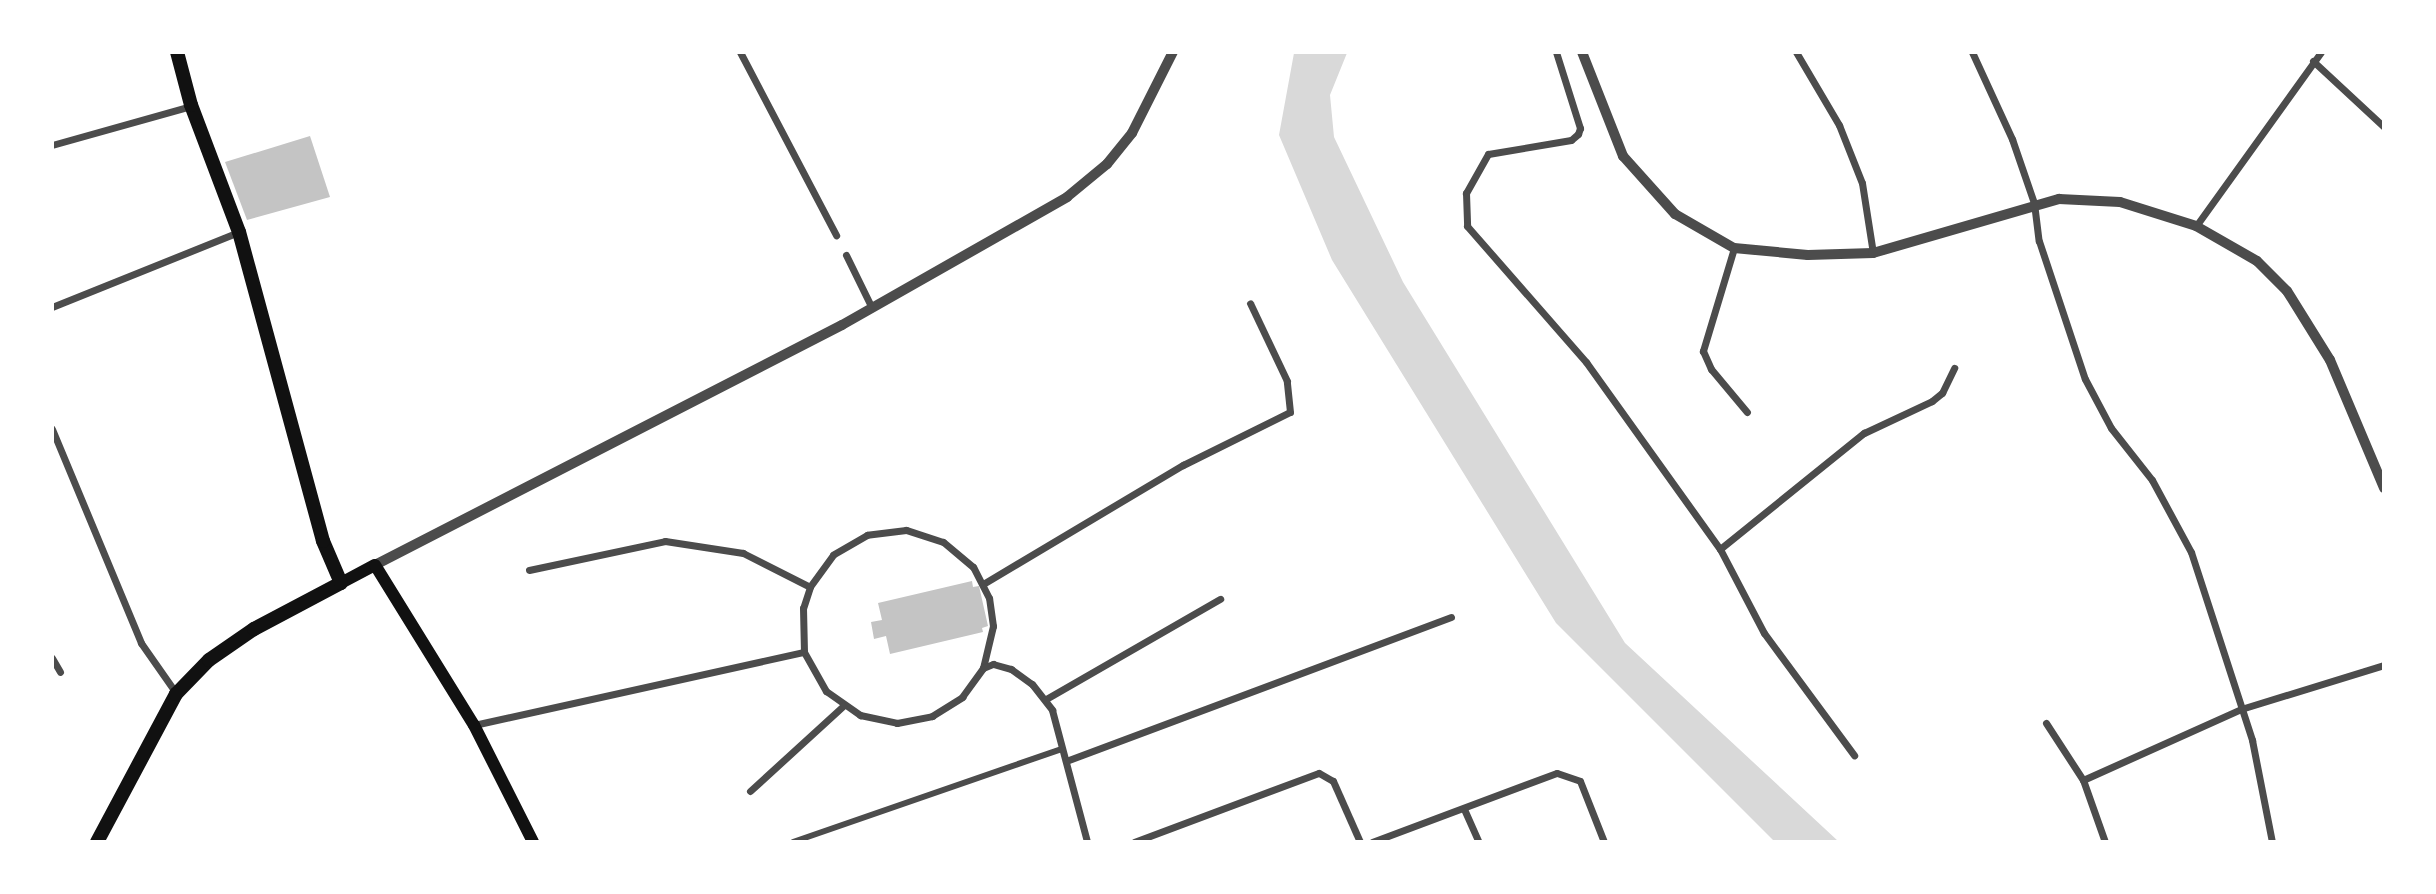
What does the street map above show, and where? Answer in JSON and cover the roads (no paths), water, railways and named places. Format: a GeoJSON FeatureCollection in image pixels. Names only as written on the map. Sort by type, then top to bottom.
{"type":"FeatureCollection","features":[{"type":"Feature","properties":{"kind":"main road"},"geometry":{"type":"LineString","coordinates":[[177,52],[191,106],[239,232],[323,541],[341,583]]}},
{"type":"Feature","properties":{"kind":"main road"},"geometry":{"type":"LineString","coordinates":[[97,842],[176,694],[209,660],[254,629],[375,565],[474,725],[533,842]]}},
{"type":"Feature","properties":{"kind":"street"},"geometry":{"type":"LineString","coordinates":[[740,52],[835,235]]}},
{"type":"Feature","properties":{"kind":"street"},"geometry":{"type":"LineString","coordinates":[[375,565],[872,308],[1067,197],[1107,164],[1132,133],[1172,52]]}},
{"type":"Feature","properties":{"kind":"street"},"geometry":{"type":"LineString","coordinates":[[1556,52],[1580,128],[1578,134],[1571,140],[1488,154],[1466,193],[1467,226],[1586,362],[1720,549],[1764,633],[1854,755]]}},
{"type":"Feature","properties":{"kind":"street"},"geometry":{"type":"LineString","coordinates":[[1582,52],[1623,156],[1675,214],[1734,248],[1808,255],[1873,253],[2034,203],[2059,199],[2120,202],[2196,226],[2257,261],[2287,291],[2330,360],[2384,488]]}},
{"type":"Feature","properties":{"kind":"street"},"geometry":{"type":"LineString","coordinates":[[1796,52],[1839,125],[1862,183],[1873,253]]}},
{"type":"Feature","properties":{"kind":"street"},"geometry":{"type":"LineString","coordinates":[[1972,52],[2012,139],[2034,203],[2039,241],[2085,379],[2111,428],[2175,517],[2191,552],[2252,740],[2272,842]]}},
{"type":"Feature","properties":{"kind":"street"},"geometry":{"type":"LineString","coordinates":[[2196,226],[2316,55],[2384,127]]}},
{"type":"Feature","properties":{"kind":"street"},"geometry":{"type":"LineString","coordinates":[[52,145],[191,106]]}},
{"type":"Feature","properties":{"kind":"street"},"geometry":{"type":"LineString","coordinates":[[52,307],[239,232]]}},
{"type":"Feature","properties":{"kind":"street"},"geometry":{"type":"LineString","coordinates":[[1734,248],[1703,351],[1711,369],[1747,412]]}},
{"type":"Feature","properties":{"kind":"street"},"geometry":{"type":"LineString","coordinates":[[846,255],[872,308]]}},
{"type":"Feature","properties":{"kind":"street"},"geometry":{"type":"LineString","coordinates":[[984,584],[1184,465],[1290,412],[1287,381],[1250,303]]}},
{"type":"Feature","properties":{"kind":"street"},"geometry":{"type":"LineString","coordinates":[[1720,549],[1864,433],[1932,401],[1942,393],[1954,368]]}},
{"type":"Feature","properties":{"kind":"street"},"geometry":{"type":"LineString","coordinates":[[52,429],[141,643],[176,694]]}},
{"type":"Feature","properties":{"kind":"street"},"geometry":{"type":"LineString","coordinates":[[886,530],[906,530],[943,542],[966,560],[984,584],[993,626],[983,668],[962,697],[932,716],[897,723],[878,721],[843,706],[813,673],[804,652],[803,608],[810,587],[833,555],[867,535],[886,530]]}},
{"type":"Feature","properties":{"kind":"street"},"geometry":{"type":"LineString","coordinates":[[529,570],[664,541],[743,553],[810,587]]}},
{"type":"Feature","properties":{"kind":"street"},"geometry":{"type":"LineString","coordinates":[[1046,699],[1220,599]]}},
{"type":"Feature","properties":{"kind":"street"},"geometry":{"type":"LineString","coordinates":[[1066,761],[1451,617]]}},
{"type":"Feature","properties":{"kind":"street"},"geometry":{"type":"LineString","coordinates":[[474,725],[804,652]]}},
{"type":"Feature","properties":{"kind":"street"},"geometry":{"type":"LineString","coordinates":[[52,658],[60,672]]}},
{"type":"Feature","properties":{"kind":"street"},"geometry":{"type":"LineString","coordinates":[[983,668],[993,664],[1011,669],[1046,699],[1066,761],[1087,842]]}},
{"type":"Feature","properties":{"kind":"street"},"geometry":{"type":"LineString","coordinates":[[2083,780],[2241,709],[2384,665]]}},
{"type":"Feature","properties":{"kind":"street"},"geometry":{"type":"LineString","coordinates":[[750,791],[843,706]]}},
{"type":"Feature","properties":{"kind":"street"},"geometry":{"type":"LineString","coordinates":[[2046,723],[2083,780],[2105,842]]}},
{"type":"Feature","properties":{"kind":"street"},"geometry":{"type":"LineString","coordinates":[[793,842],[1061,749]]}},
{"type":"Feature","properties":{"kind":"street"},"geometry":{"type":"LineString","coordinates":[[1134,842],[1320,773],[1333,781],[1360,842]]}},
{"type":"Feature","properties":{"kind":"street"},"geometry":{"type":"LineString","coordinates":[[1372,842],[1464,810],[1557,773],[1570,774],[1580,781],[1604,842]]}},
{"type":"Feature","properties":{"kind":"street"},"geometry":{"type":"LineString","coordinates":[[1464,810],[1479,842]]}}]}
